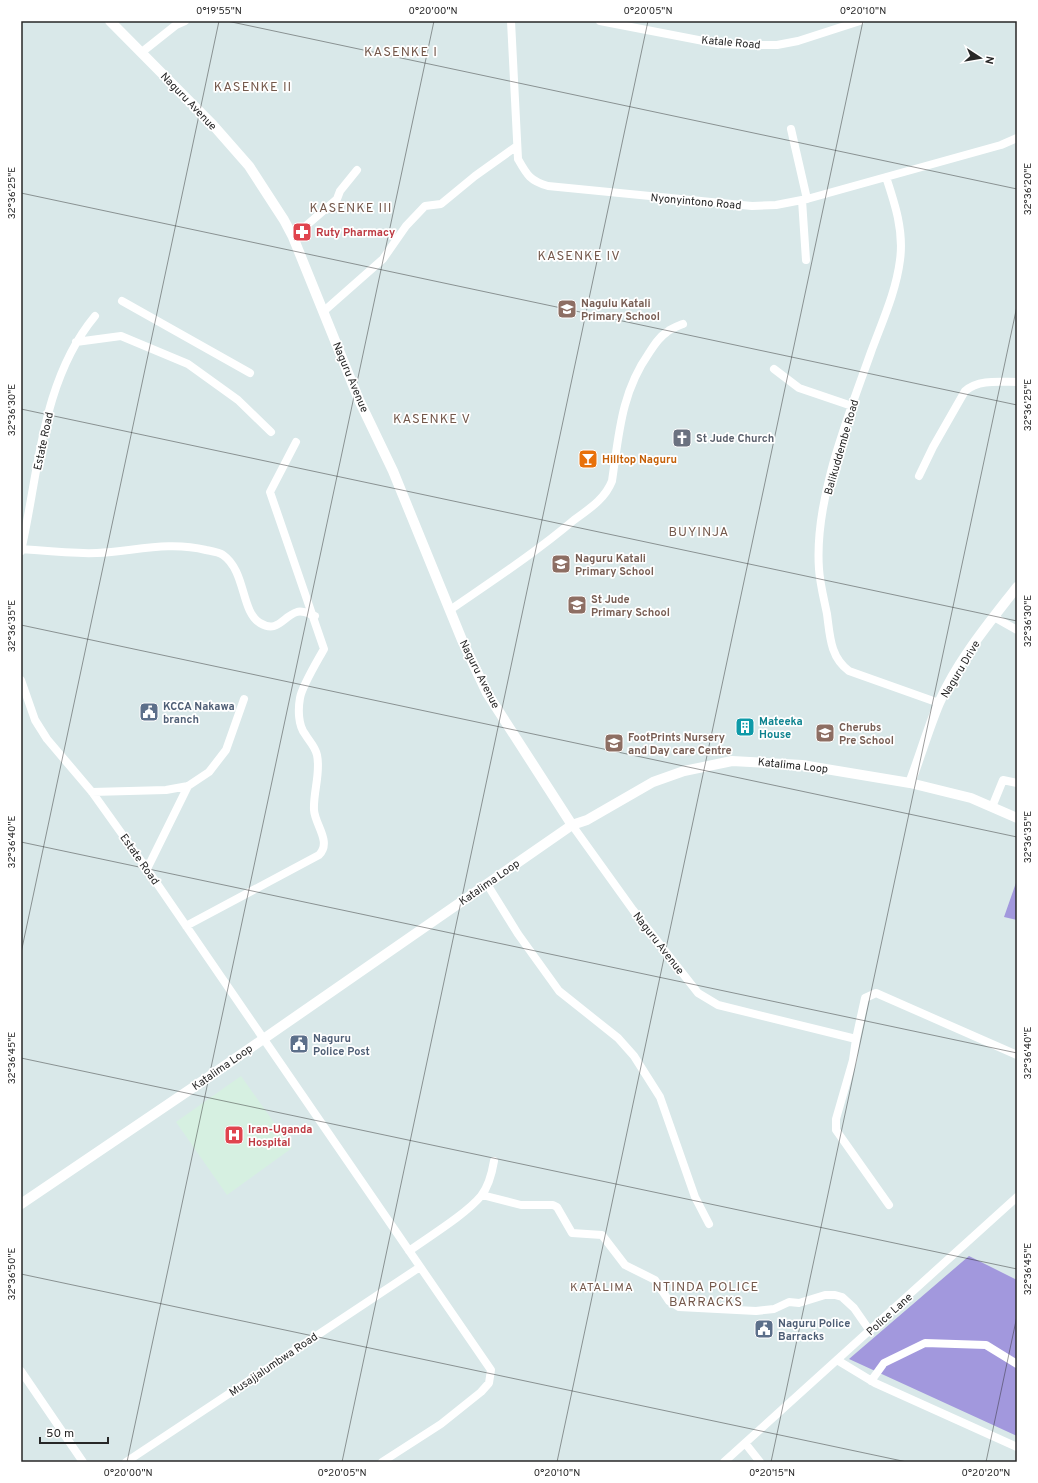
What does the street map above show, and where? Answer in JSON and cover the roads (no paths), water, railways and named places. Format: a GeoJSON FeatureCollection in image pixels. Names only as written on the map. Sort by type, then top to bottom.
{"type":"FeatureCollection","features":[{"type":"Feature","properties":{"kind":"street","name":"Naguru Avenue"},"geometry":{"type":"LineString","coordinates":[[110,21],[213,125],[249,166],[284,220],[293,237],[360,400],[393,471],[450,610],[487,693],[572,825],[633,910],[698,993],[705,998],[718,1005],[856,1039]]}},
{"type":"Feature","properties":{"kind":"street"},"geometry":{"type":"LineString","coordinates":[[142,52],[176,25],[185,21]]}},
{"type":"Feature","properties":{"kind":"street","name":"Nyonyintono Road"},"geometry":{"type":"LineString","coordinates":[[511,21],[518,159],[527,175],[536,183],[548,186],[752,206],[776,205],[805,200],[1001,145],[1017,138]]}},
{"type":"Feature","properties":{"kind":"street","name":"Katale Road"},"geometry":{"type":"LineString","coordinates":[[600,21],[719,44],[747,45],[777,45],[798,41],[860,21]]}},
{"type":"Feature","properties":{"kind":"street"},"geometry":{"type":"LineString","coordinates":[[791,129],[805,200],[806,260]]}},
{"type":"Feature","properties":{"kind":"street"},"geometry":{"type":"LineString","coordinates":[[324,311],[383,258],[406,226],[425,206],[441,204],[475,176],[518,146]]}},
{"type":"Feature","properties":{"kind":"street"},"geometry":{"type":"LineString","coordinates":[[293,237],[338,199],[340,191],[357,170]]}},
{"type":"Feature","properties":{"kind":"street","name":"Balikuddembe Road"},"geometry":{"type":"LineString","coordinates":[[886,177],[900,225],[902,242],[900,259],[893,290],[852,406],[828,484],[821,524],[819,570],[833,651],[836,659],[849,671],[939,703]]}},
{"type":"Feature","properties":{"kind":"street"},"geometry":{"type":"LineString","coordinates":[[122,301],[250,374]]}},
{"type":"Feature","properties":{"kind":"street","name":"Estate Road"},"geometry":{"type":"LineString","coordinates":[[21,550],[46,418],[69,355],[80,334],[95,316]]}},
{"type":"Feature","properties":{"kind":"street"},"geometry":{"type":"LineString","coordinates":[[450,610],[515,566],[547,542],[602,497],[608,490],[612,481],[622,414],[629,388],[635,375],[657,341],[666,332],[683,324]]}},
{"type":"Feature","properties":{"kind":"street"},"geometry":{"type":"LineString","coordinates":[[76,342],[121,336],[188,364],[238,400],[271,432]]}},
{"type":"Feature","properties":{"kind":"street"},"geometry":{"type":"LineString","coordinates":[[774,370],[799,388],[852,406]]}},
{"type":"Feature","properties":{"kind":"street"},"geometry":{"type":"LineString","coordinates":[[919,476],[929,454],[965,391],[971,386],[981,382],[1017,382]]}},
{"type":"Feature","properties":{"kind":"street"},"geometry":{"type":"LineString","coordinates":[[186,926],[319,855],[325,847],[324,838],[317,822],[314,809],[318,781],[317,754],[312,742],[304,732],[299,713],[300,696],[324,648],[315,616],[270,492],[296,442]]}},
{"type":"Feature","properties":{"kind":"street"},"geometry":{"type":"LineString","coordinates":[[21,550],[97,553],[173,545],[193,547],[222,554],[232,563],[251,614],[259,623],[269,626],[279,625],[296,612],[303,611],[315,616]]}},
{"type":"Feature","properties":{"kind":"street","name":"Naguru Drive"},"geometry":{"type":"LineString","coordinates":[[910,783],[939,703],[955,673],[1017,586]]}},
{"type":"Feature","properties":{"kind":"street"},"geometry":{"type":"LineString","coordinates":[[994,617],[1017,630]]}},
{"type":"Feature","properties":{"kind":"street","name":"Estate Road"},"geometry":{"type":"LineString","coordinates":[[21,680],[35,720],[48,739],[92,792],[147,870],[491,1370],[490,1378],[481,1392],[441,1424],[382,1462]]}},
{"type":"Feature","properties":{"kind":"street"},"geometry":{"type":"LineString","coordinates":[[92,792],[166,790],[188,786],[209,772],[226,750],[244,699]]}},
{"type":"Feature","properties":{"kind":"street","name":"Katalima Loop"},"geometry":{"type":"LineString","coordinates":[[21,1204],[572,825],[587,820],[653,782],[684,771],[732,761],[802,765],[910,783],[971,798],[1017,818]]}},
{"type":"Feature","properties":{"kind":"street"},"geometry":{"type":"LineString","coordinates":[[992,807],[1003,780],[1017,783]]}},
{"type":"Feature","properties":{"kind":"street"},"geometry":{"type":"LineString","coordinates":[[147,870],[188,786]]}},
{"type":"Feature","properties":{"kind":"street"},"geometry":{"type":"LineString","coordinates":[[487,884],[518,934],[559,991],[618,1038],[634,1056],[660,1097],[695,1197],[709,1224]]}},
{"type":"Feature","properties":{"kind":"street"},"geometry":{"type":"LineString","coordinates":[[889,1205],[836,1130],[836,1119],[853,1060],[861,1010],[866,998],[876,993],[1017,1054]]}},
{"type":"Feature","properties":{"kind":"street"},"geometry":{"type":"LineString","coordinates":[[409,1251],[470,1206],[482,1195],[492,1176],[494,1161]]}},
{"type":"Feature","properties":{"kind":"street"},"geometry":{"type":"LineString","coordinates":[[482,1195],[521,1205],[553,1205],[557,1207],[572,1233],[602,1235],[625,1265],[655,1280],[668,1301],[679,1307],[756,1311],[774,1309],[789,1302],[799,1303],[825,1295],[835,1295],[842,1297],[854,1308],[870,1331]]}},
{"type":"Feature","properties":{"kind":"street","name":"Police Lane"},"geometry":{"type":"LineString","coordinates":[[724,1462],[1017,1197]]}},
{"type":"Feature","properties":{"kind":"street","name":"Musajjalumbwa Road"},"geometry":{"type":"LineString","coordinates":[[126,1462],[420,1267]]}},
{"type":"Feature","properties":{"kind":"street"},"geometry":{"type":"LineString","coordinates":[[871,1381],[884,1363],[925,1343],[986,1345],[1017,1364]]}},
{"type":"Feature","properties":{"kind":"street"},"geometry":{"type":"LineString","coordinates":[[837,1360],[871,1381],[916,1403],[1017,1446]]}},
{"type":"Feature","properties":{"kind":"street"},"geometry":{"type":"LineString","coordinates":[[21,1371],[83,1462]]}},
{"type":"Feature","properties":{"kind":"street"},"geometry":{"type":"LineString","coordinates":[[745,1443],[760,1462]]}},
{"type":"Feature","properties":{"kind":"place","name":"Ruty Pharmacy"},"geometry":{"type":"Point","coordinates":[302,232]}},
{"type":"Feature","properties":{"kind":"place","name":"Nagulu Katali Primary School"},"geometry":{"type":"Point","coordinates":[567,309]}},
{"type":"Feature","properties":{"kind":"place","name":"St Jude Church"},"geometry":{"type":"Point","coordinates":[682,438]}},
{"type":"Feature","properties":{"kind":"place","name":"Hilltop Naguru"},"geometry":{"type":"Point","coordinates":[588,459]}},
{"type":"Feature","properties":{"kind":"place","name":"Naguru Katali Primary School"},"geometry":{"type":"Point","coordinates":[561,564]}},
{"type":"Feature","properties":{"kind":"place","name":"St Jude Primary School"},"geometry":{"type":"Point","coordinates":[577,605]}},
{"type":"Feature","properties":{"kind":"place","name":"KCCA Nakawa branch"},"geometry":{"type":"Point","coordinates":[149,712]}},
{"type":"Feature","properties":{"kind":"place","name":"Mateeka House"},"geometry":{"type":"Point","coordinates":[745,727]}},
{"type":"Feature","properties":{"kind":"place","name":"Cherubs Pre School"},"geometry":{"type":"Point","coordinates":[825,733]}},
{"type":"Feature","properties":{"kind":"place","name":"FootPrints Nursery and Day care Centre"},"geometry":{"type":"Point","coordinates":[614,743]}},
{"type":"Feature","properties":{"kind":"place","name":"Naguru Police Post"},"geometry":{"type":"Point","coordinates":[299,1044]}},
{"type":"Feature","properties":{"kind":"place","name":"Iran-Uganda Hospital"},"geometry":{"type":"Point","coordinates":[234,1135]}},
{"type":"Feature","properties":{"kind":"place","name":"Naguru Police Barracks"},"geometry":{"type":"Point","coordinates":[764,1329]}},
{"type":"Feature","properties":{"kind":"district","name":"KASENKE I"},"geometry":{"type":"Point","coordinates":[401,51]}},
{"type":"Feature","properties":{"kind":"district","name":"KASENKE II"},"geometry":{"type":"Point","coordinates":[253,86]}},
{"type":"Feature","properties":{"kind":"district","name":"KASENKE III"},"geometry":{"type":"Point","coordinates":[351,207]}},
{"type":"Feature","properties":{"kind":"district","name":"KASENKE IV"},"geometry":{"type":"Point","coordinates":[579,255]}},
{"type":"Feature","properties":{"kind":"district","name":"KASENKE V"},"geometry":{"type":"Point","coordinates":[432,418]}},
{"type":"Feature","properties":{"kind":"district","name":"BUYINJA"},"geometry":{"type":"Point","coordinates":[699,531]}},
{"type":"Feature","properties":{"kind":"district","name":"KATALIMA"},"geometry":{"type":"Point","coordinates":[602,1287]}},
{"type":"Feature","properties":{"kind":"district","name":"NTINDA POLICE BARRACKS"},"geometry":{"type":"Point","coordinates":[706,1294]}}]}
